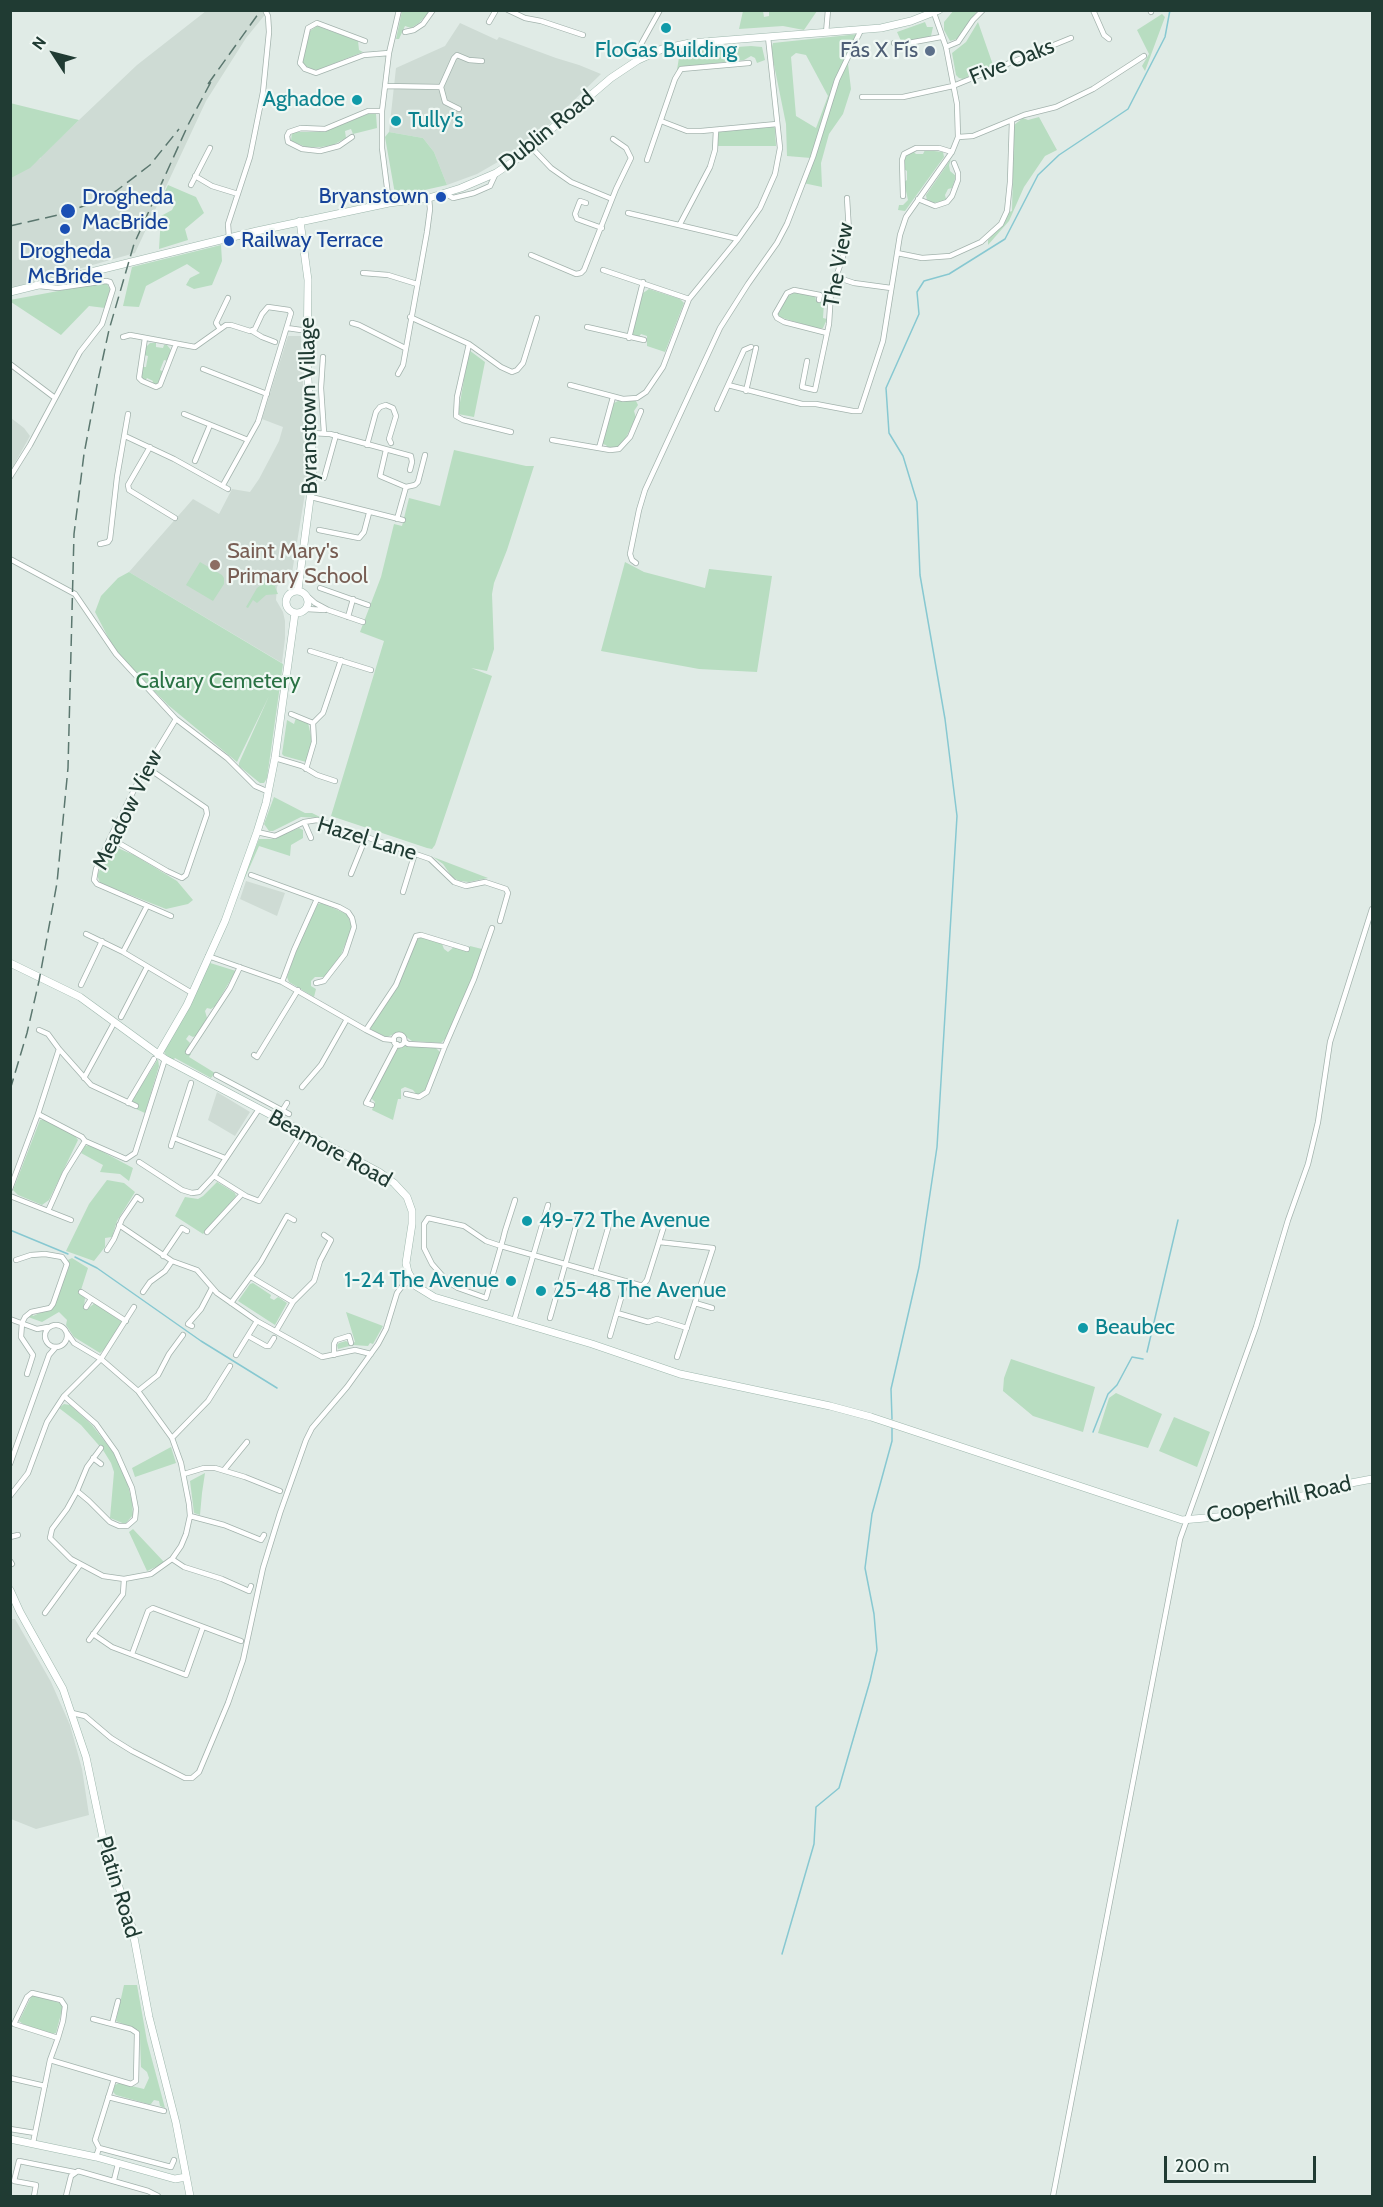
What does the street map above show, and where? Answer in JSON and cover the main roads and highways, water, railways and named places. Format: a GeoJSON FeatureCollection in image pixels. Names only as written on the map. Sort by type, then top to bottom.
{"type":"FeatureCollection","features":[{"type":"Feature","properties":{"kind":"main road","name":"Dublin Road"},"geometry":{"type":"LineString","coordinates":[[10,292],[300,221],[446,194],[496,173],[531,147],[588,96],[638,60],[662,49],[690,43],[884,28],[937,12]]}},
{"type":"Feature","properties":{"kind":"main road","name":"Byranstown Village"},"geometry":{"type":"LineString","coordinates":[[298,590],[311,497],[312,433],[307,360],[308,280],[300,221]]}},
{"type":"Feature","properties":{"kind":"main road"},"geometry":{"type":"LineString","coordinates":[[298,590],[306,595],[308,602],[306,609],[295,613],[289,609],[286,599],[289,594],[298,590]]}},
{"type":"Feature","properties":{"kind":"main road"},"geometry":{"type":"LineString","coordinates":[[159,1058],[182,1015],[229,911],[257,832],[275,758],[295,613]]}},
{"type":"Feature","properties":{"kind":"main road","name":"Beamore Road"},"geometry":{"type":"LineString","coordinates":[[10,963],[80,997],[159,1058],[379,1172],[401,1189],[412,1211],[406,1263],[411,1281],[427,1294],[592,1344],[680,1374],[871,1417],[1185,1520]]}},
{"type":"Feature","properties":{"kind":"main road","name":"Cooperhill Road"},"geometry":{"type":"LineString","coordinates":[[1185,1520],[1228,1516],[1372,1479]]}},
{"type":"Feature","properties":{"kind":"main road","name":"Platin Road"},"geometry":{"type":"LineString","coordinates":[[10,1590],[63,1689],[92,1780],[102,1838],[132,1927],[149,2017],[176,2123],[190,2196]]}},
{"type":"Feature","properties":{"kind":"main road"},"geometry":{"type":"LineString","coordinates":[[10,2139],[96,2157],[175,2179],[186,2177]]}},
{"type":"Feature","properties":{"kind":"waterway"},"geometry":{"type":"LineString","coordinates":[[892,1419],[891,1389],[919,1267],[937,1147],[957,816],[945,719],[920,575],[917,502],[903,456],[889,433],[886,388],[919,314],[917,292],[924,281],[949,274],[1005,239],[1038,175],[1059,155],[1128,109],[1165,37],[1170,10]]}},
{"type":"Feature","properties":{"kind":"waterway"},"geometry":{"type":"LineString","coordinates":[[1147,1352],[1178,1220]]}},
{"type":"Feature","properties":{"kind":"waterway"},"geometry":{"type":"LineString","coordinates":[[10,1230],[68,1254]]}},
{"type":"Feature","properties":{"kind":"waterway"},"geometry":{"type":"LineString","coordinates":[[75,1257],[97,1268],[201,1341],[277,1388]]}},
{"type":"Feature","properties":{"kind":"waterway"},"geometry":{"type":"LineString","coordinates":[[1093,1432],[1108,1394],[1117,1385],[1132,1357],[1143,1359]]}},
{"type":"Feature","properties":{"kind":"waterway"},"geometry":{"type":"LineString","coordinates":[[782,1954],[814,1844],[816,1807],[839,1788],[877,1650],[874,1614],[865,1568],[872,1514],[892,1441],[892,1428]]}},
{"type":"Feature","properties":{"kind":"railway"},"geometry":{"type":"LineString","coordinates":[[208,84],[261,10]]}},
{"type":"Feature","properties":{"kind":"railway"},"geometry":{"type":"LineString","coordinates":[[10,1090],[39,981],[57,883],[68,768],[74,534],[84,454],[98,380],[109,330],[134,244],[189,123],[213,78]]}},
{"type":"Feature","properties":{"kind":"railway"},"geometry":{"type":"LineString","coordinates":[[10,226],[58,215],[92,203],[116,191],[150,165],[179,129]]}},
{"type":"Feature","properties":{"kind":"place","name":"FloGas Building"},"geometry":{"type":"Point","coordinates":[666,28]}},
{"type":"Feature","properties":{"kind":"place","name":"Fás X Fís"},"geometry":{"type":"Point","coordinates":[930,51]}},
{"type":"Feature","properties":{"kind":"place","name":"Aghadoe"},"geometry":{"type":"Point","coordinates":[357,100]}},
{"type":"Feature","properties":{"kind":"place","name":"Tully's"},"geometry":{"type":"Point","coordinates":[396,121]}},
{"type":"Feature","properties":{"kind":"place","name":"Bryanstown"},"geometry":{"type":"Point","coordinates":[441,197]}},
{"type":"Feature","properties":{"kind":"place","name":"Drogheda MacBride"},"geometry":{"type":"Point","coordinates":[68,211]}},
{"type":"Feature","properties":{"kind":"place","name":"Drogheda McBride"},"geometry":{"type":"Point","coordinates":[65,229]}},
{"type":"Feature","properties":{"kind":"place","name":"Railway Terrace"},"geometry":{"type":"Point","coordinates":[229,241]}},
{"type":"Feature","properties":{"kind":"place","name":"Saint Mary's Primary School"},"geometry":{"type":"Point","coordinates":[215,565]}},
{"type":"Feature","properties":{"kind":"place","name":"49-72 The Avenue"},"geometry":{"type":"Point","coordinates":[527,1221]}},
{"type":"Feature","properties":{"kind":"place","name":"1-24 The Avenue"},"geometry":{"type":"Point","coordinates":[511,1281]}},
{"type":"Feature","properties":{"kind":"place","name":"25-48 The Avenue"},"geometry":{"type":"Point","coordinates":[541,1291]}},
{"type":"Feature","properties":{"kind":"place","name":"Beaubec"},"geometry":{"type":"Point","coordinates":[1083,1328]}},
{"type":"Feature","properties":{"kind":"park label","name":"Calvary Cemetery"},"geometry":{"type":"Point","coordinates":[218,682]}}]}
